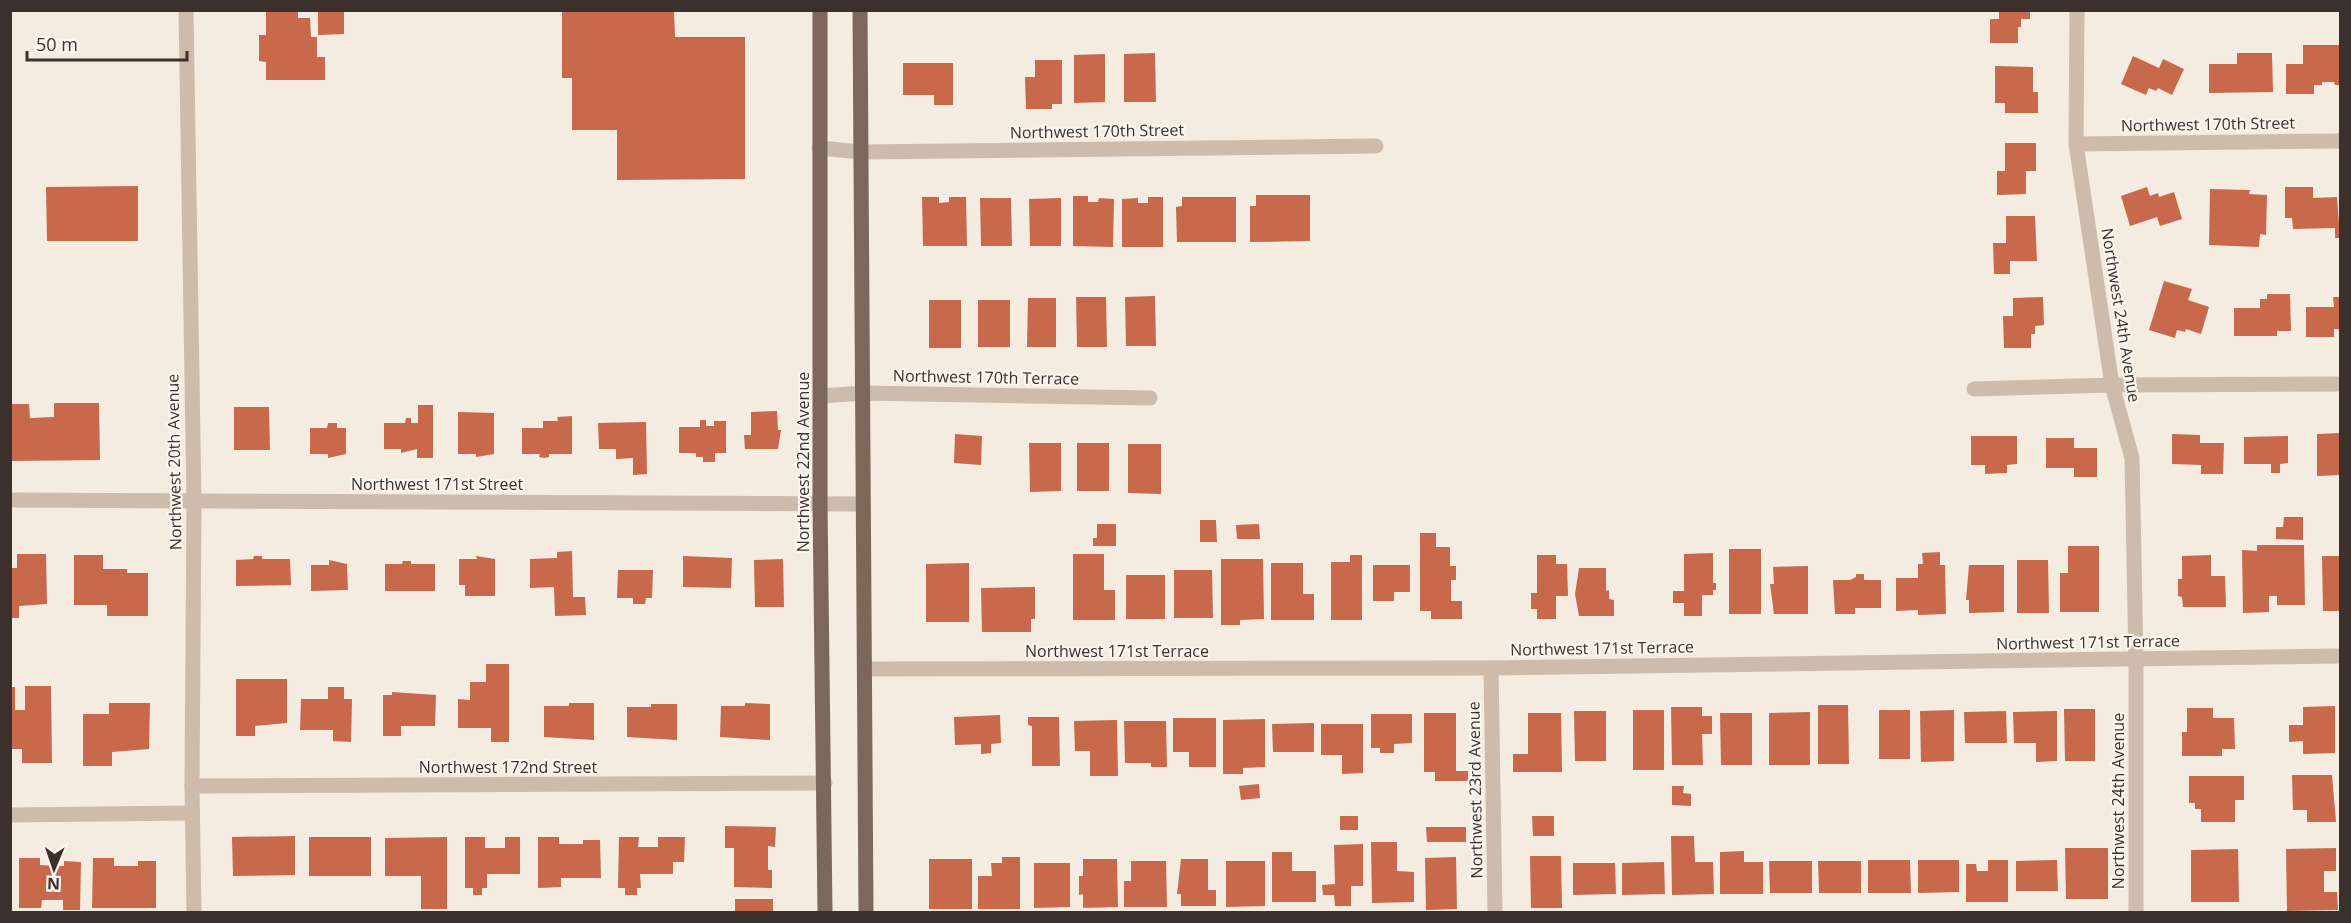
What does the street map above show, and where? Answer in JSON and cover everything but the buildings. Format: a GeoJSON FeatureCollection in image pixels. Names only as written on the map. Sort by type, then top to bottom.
{"type":"FeatureCollection","features":[{"type":"Feature","properties":{"kind":"main road","name":"Northwest 22nd Avenue"},"geometry":{"type":"LineString","coordinates":[[820,10],[820,505],[825,912]]}},
{"type":"Feature","properties":{"kind":"main road"},"geometry":{"type":"LineString","coordinates":[[860,10],[866,912]]}},
{"type":"Feature","properties":{"kind":"street","name":"Northwest 20th Avenue"},"geometry":{"type":"LineString","coordinates":[[186,10],[194,501],[192,786],[194,912]]}},
{"type":"Feature","properties":{"kind":"street","name":"Northwest 24th Avenue"},"geometry":{"type":"LineString","coordinates":[[2077,10],[2076,144],[2112,385],[2132,458],[2136,660],[2136,912]]}},
{"type":"Feature","properties":{"kind":"street","name":"Northwest 170th Street"},"geometry":{"type":"LineString","coordinates":[[2076,144],[2340,141]]}},
{"type":"Feature","properties":{"kind":"street","name":"Northwest 170th Street"},"geometry":{"type":"LineString","coordinates":[[819,148],[861,152],[1376,146]]}},
{"type":"Feature","properties":{"kind":"street"},"geometry":{"type":"LineString","coordinates":[[1974,389],[2112,385],[2340,384]]}},
{"type":"Feature","properties":{"kind":"street","name":"Northwest 170th Terrace"},"geometry":{"type":"LineString","coordinates":[[821,396],[862,393],[1150,398]]}},
{"type":"Feature","properties":{"kind":"street","name":"Northwest 171st Street"},"geometry":{"type":"LineString","coordinates":[[10,500],[863,504]]}},
{"type":"Feature","properties":{"kind":"street","name":"Northwest 171st Terrace"},"geometry":{"type":"LineString","coordinates":[[865,669],[1491,668],[2340,656]]}},
{"type":"Feature","properties":{"kind":"street","name":"Northwest 23rd Avenue"},"geometry":{"type":"LineString","coordinates":[[1491,668],[1496,912]]}},
{"type":"Feature","properties":{"kind":"street","name":"Northwest 172nd Street"},"geometry":{"type":"LineString","coordinates":[[192,786],[825,783]]}},
{"type":"Feature","properties":{"kind":"street"},"geometry":{"type":"LineString","coordinates":[[10,814],[192,813]]}}]}
